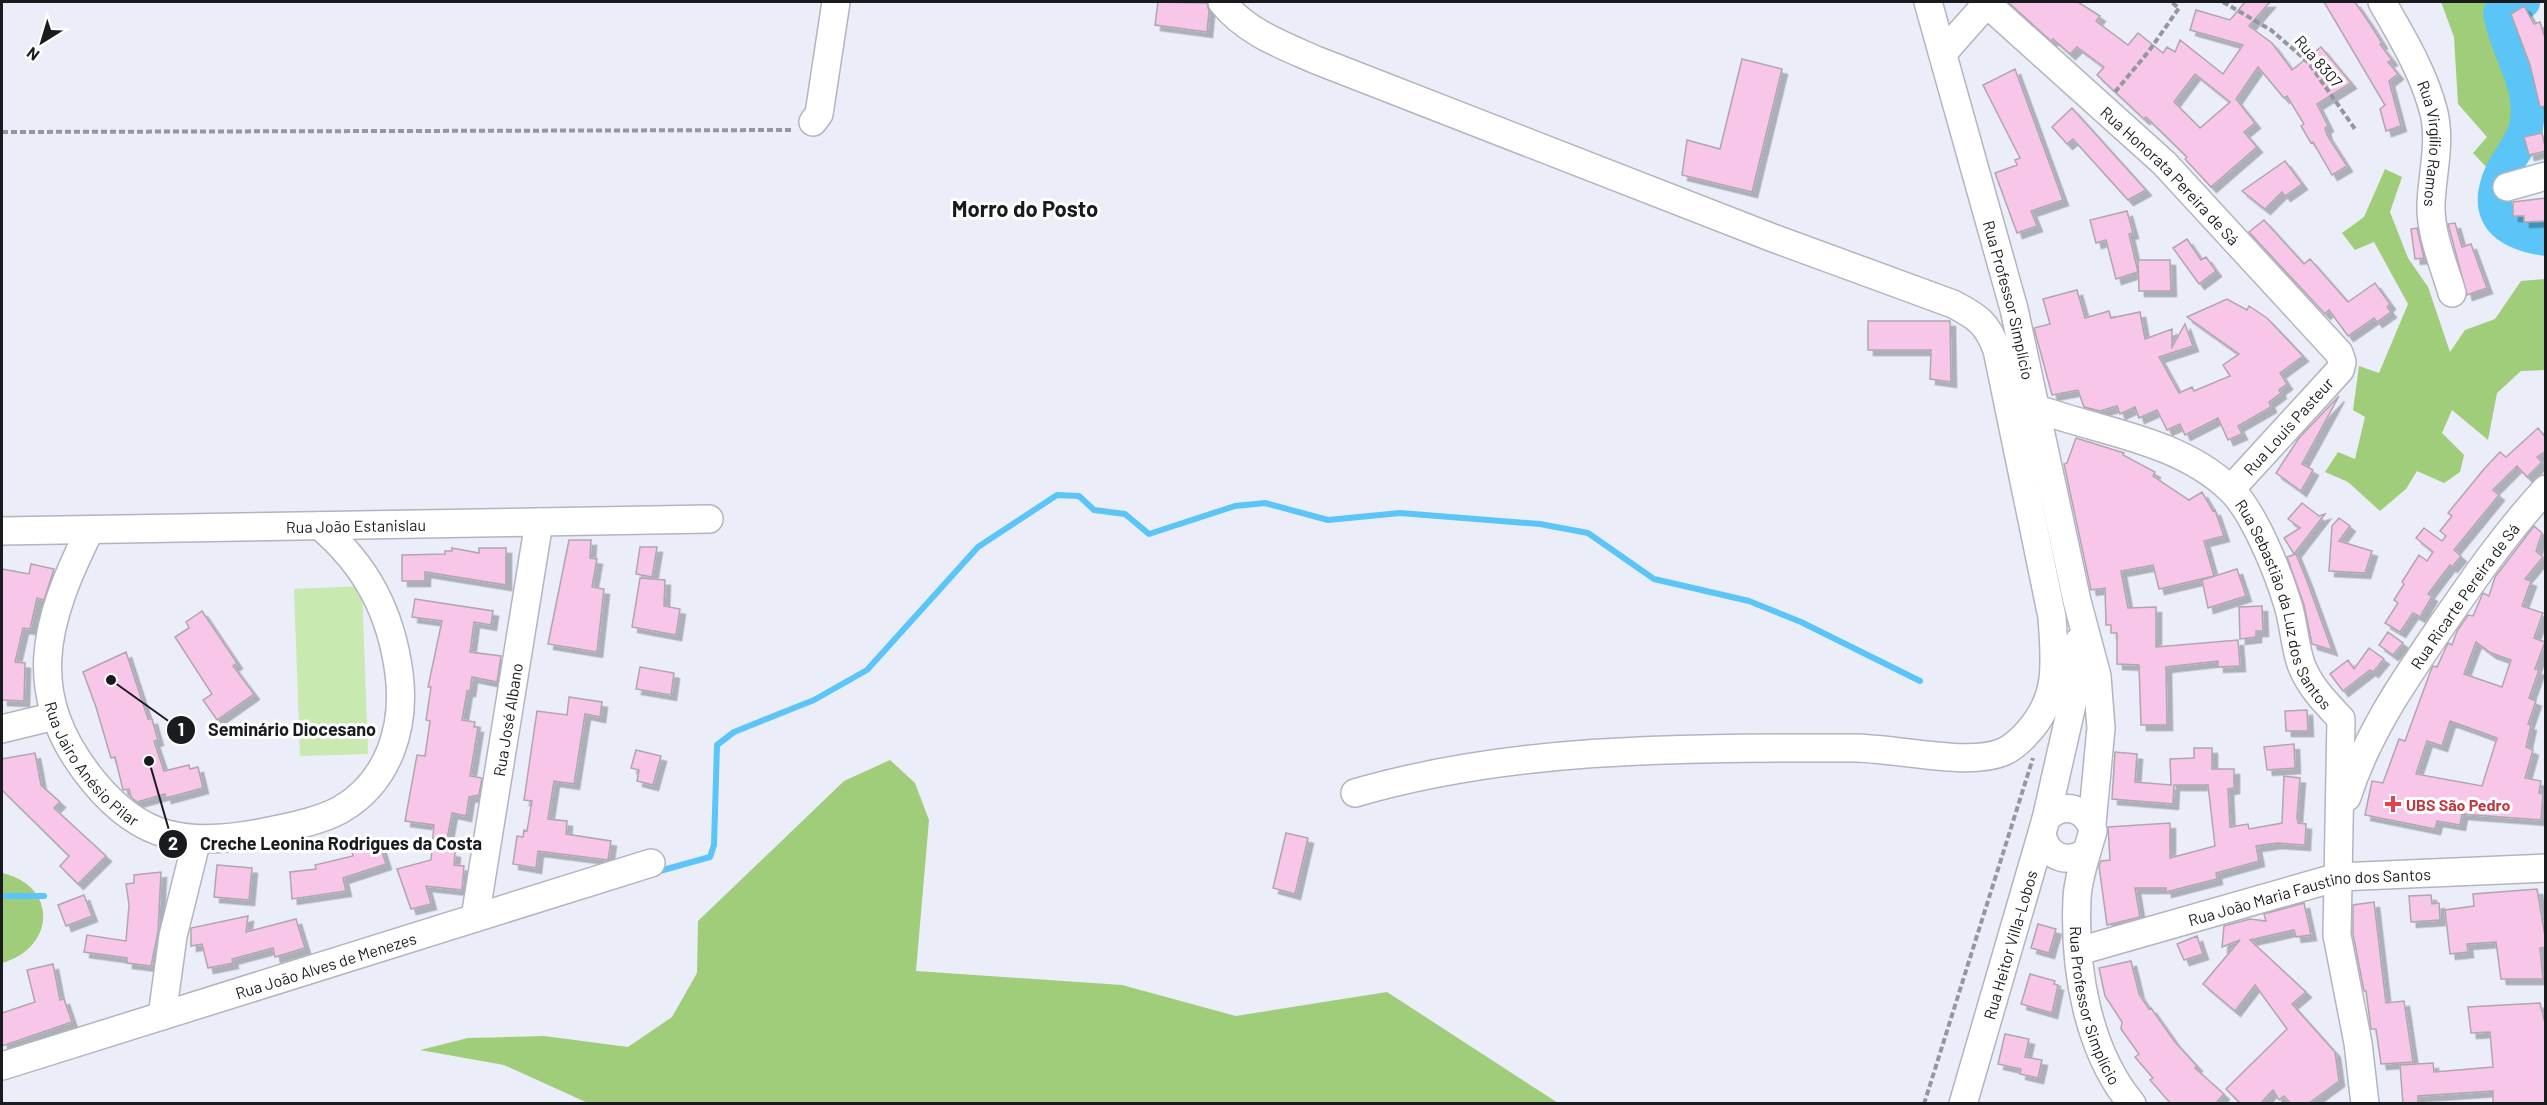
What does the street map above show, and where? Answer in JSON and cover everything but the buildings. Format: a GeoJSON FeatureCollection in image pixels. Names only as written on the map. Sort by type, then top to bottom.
{"type":"FeatureCollection","features":[{"type":"Feature","properties":{"kind":"street"},"geometry":{"type":"LineString","coordinates":[[813,122],[819,114],[836,2]]}},
{"type":"Feature","properties":{"kind":"street"},"geometry":{"type":"LineString","coordinates":[[1222,2],[1231,12],[1262,35],[1316,60],[1784,243],[1953,304],[1975,315],[1990,331],[1997,350],[2052,617],[2055,659],[2052,689],[2042,716],[2022,739],[2004,752],[1981,758],[1858,748],[1583,753],[1414,775],[1355,793]]}},
{"type":"Feature","properties":{"kind":"street","name":"Rua Professor Simplício"},"geometry":{"type":"LineString","coordinates":[[1928,2],[2009,288],[2038,409],[2077,601],[2100,697],[2101,728],[2092,824]]}},
{"type":"Feature","properties":{"kind":"street"},"geometry":{"type":"LineString","coordinates":[[1943,53],[1986,2]]}},
{"type":"Feature","properties":{"kind":"street","name":"Rua Honorata Pereira de Sá"},"geometry":{"type":"LineString","coordinates":[[1986,2],[2187,185],[2339,353],[2342,362]]}},
{"type":"Feature","properties":{"kind":"street","name":"Rua Virgílio Ramos"},"geometry":{"type":"LineString","coordinates":[[2382,2],[2422,79],[2434,115],[2436,141],[2431,207],[2436,240],[2452,293]]}},
{"type":"Feature","properties":{"kind":"street"},"geometry":{"type":"LineString","coordinates":[[2507,187],[2546,176]]}},
{"type":"Feature","properties":{"kind":"street","name":"Rua Louis Pasteur"},"geometry":{"type":"LineString","coordinates":[[2231,489],[2340,370],[2342,362]]}},
{"type":"Feature","properties":{"kind":"street","name":"Rua Sebastião da Luz dos Santos"},"geometry":{"type":"LineString","coordinates":[[2038,409],[2163,448],[2207,472],[2231,489],[2257,532],[2280,580],[2292,615],[2301,663],[2310,683],[2342,719],[2337,936],[2358,1043],[2365,1104]]}},
{"type":"Feature","properties":{"kind":"street","name":"Rua Ricarte Pereira de Sá"},"geometry":{"type":"LineString","coordinates":[[2339,824],[2355,771],[2386,707],[2482,567],[2546,489]]}},
{"type":"Feature","properties":{"kind":"street","name":"Rua João Estanislau"},"geometry":{"type":"LineString","coordinates":[[2,531],[709,519]]}},
{"type":"Feature","properties":{"kind":"street","name":"Rua José Albano"},"geometry":{"type":"LineString","coordinates":[[475,918],[539,522]]}},
{"type":"Feature","properties":{"kind":"street","name":"Rua Jairo Anésio Pilar"},"geometry":{"type":"LineString","coordinates":[[90,530],[57,602],[48,637],[47,680],[55,716],[82,767],[120,808],[140,823],[167,834],[197,839],[254,835],[319,819],[340,810],[364,792],[378,776],[392,752],[399,725],[401,687],[396,647],[387,615],[360,567],[343,546],[320,526]]}},
{"type":"Feature","properties":{"kind":"street","name":"Rua Professor Simplício"},"geometry":{"type":"LineString","coordinates":[[2044,827],[2078,672],[2077,601]]}},
{"type":"Feature","properties":{"kind":"street"},"geometry":{"type":"LineString","coordinates":[[2342,719],[2386,707]]}},
{"type":"Feature","properties":{"kind":"street"},"geometry":{"type":"LineString","coordinates":[[2,729],[55,716]]}},
{"type":"Feature","properties":{"kind":"street"},"geometry":{"type":"LineString","coordinates":[[2074,808],[2092,824],[2093,838],[2075,855],[2048,850],[2044,827],[2058,809],[2074,808]]}},
{"type":"Feature","properties":{"kind":"street","name":"Rua Heitor Villa-Lobos"},"geometry":{"type":"LineString","coordinates":[[1963,1104],[2044,827]]}},
{"type":"Feature","properties":{"kind":"street"},"geometry":{"type":"LineString","coordinates":[[162,1016],[173,936],[197,839]]}},
{"type":"Feature","properties":{"kind":"street","name":"Rua Professor Simplício"},"geometry":{"type":"LineString","coordinates":[[2075,855],[2079,951],[2090,1018],[2101,1056],[2119,1088],[2132,1104]]}},
{"type":"Feature","properties":{"kind":"street","name":"Rua Heitor Villa-Lobos"},"geometry":{"type":"LineString","coordinates":[[1978,1054],[2035,898],[2075,855]]}},
{"type":"Feature","properties":{"kind":"street","name":"Rua João Alves de Menezes"},"geometry":{"type":"LineString","coordinates":[[2,1066],[651,863]]}},
{"type":"Feature","properties":{"kind":"street","name":"Rua João Maria Faustino dos Santos"},"geometry":{"type":"LineString","coordinates":[[2079,951],[2338,877],[2546,868]]}},
{"type":"Feature","properties":{"kind":"path"},"geometry":{"type":"LineString","coordinates":[[2103,107],[2168,27],[2179,9],[2171,2]]}},
{"type":"Feature","properties":{"kind":"path","name":"Rua 8307"},"geometry":{"type":"LineString","coordinates":[[2223,2],[2271,30],[2308,62],[2355,129]]}},
{"type":"Feature","properties":{"kind":"path"},"geometry":{"type":"LineString","coordinates":[[2,132],[804,130],[813,122]]}},
{"type":"Feature","properties":{"kind":"path"},"geometry":{"type":"LineString","coordinates":[[1924,1104],[2034,756]]}},
{"type":"Feature","properties":{"kind":"green space"},"geometry":{"type":"Polygon","coordinates":[[[2441,2],[2505,2],[2511,43],[2507,54],[2523,104],[2512,146],[2489,170],[2473,153],[2487,137],[2458,104],[2454,37],[2441,2]]]}},
{"type":"Feature","properties":{"kind":"green space"},"geometry":{"type":"Polygon","coordinates":[[[2385,169],[2402,177],[2390,212],[2408,258],[2428,287],[2450,352],[2465,330],[2495,319],[2521,281],[2545,279],[2546,370],[2521,371],[2497,393],[2488,440],[2452,410],[2442,433],[2464,455],[2460,472],[2444,483],[2417,471],[2406,489],[2380,511],[2348,482],[2325,472],[2338,452],[2355,459],[2365,417],[2353,410],[2359,366],[2379,373],[2408,304],[2374,242],[2355,250],[2342,233],[2364,217],[2385,169]]]}},
{"type":"Feature","properties":{"kind":"green space"},"geometry":{"type":"Polygon","coordinates":[[[362,586],[368,754],[300,756],[294,589],[362,586]]]}},
{"type":"Feature","properties":{"kind":"green space"},"geometry":{"type":"Polygon","coordinates":[[[890,760],[915,783],[929,820],[916,971],[1122,985],[1236,1016],[1387,992],[1558,1103],[590,1104],[504,1065],[420,1050],[468,1038],[544,1036],[628,1047],[672,1017],[697,973],[698,921],[844,781],[890,760]]]}},
{"type":"Feature","properties":{"kind":"green space"},"geometry":{"type":"Polygon","coordinates":[[[2,873],[21,880],[34,890],[41,903],[43,917],[40,931],[32,944],[20,955],[2,963],[2,873]]]}},
{"type":"Feature","properties":{"kind":"waterway"},"geometry":{"type":"LineString","coordinates":[[2523,2],[2500,13],[2524,83],[2528,112],[2524,133],[2496,187],[2496,211],[2509,227],[2546,239]]}},
{"type":"Feature","properties":{"kind":"waterway"},"geometry":{"type":"LineString","coordinates":[[656,872],[710,857],[714,845],[717,745],[734,732],[814,700],[867,670],[978,547],[1057,495],[1079,496],[1094,510],[1125,514],[1149,534],[1235,506],[1265,503],[1328,520],[1400,513],[1540,524],[1588,533],[1654,579],[1749,601],[1801,622],[1920,681]]}},
{"type":"Feature","properties":{"kind":"waterway"},"geometry":{"type":"LineString","coordinates":[[2,896],[44,896]]}},
{"type":"Feature","properties":{"kind":"place","name":"Seminário Diocesano"},"geometry":{"type":"Point","coordinates":[111,680]}},
{"type":"Feature","properties":{"kind":"place","name":"Creche Leonina Rodrigues da Costa"},"geometry":{"type":"Point","coordinates":[149,761]}},
{"type":"Feature","properties":{"kind":"place","name":"UBS São Pedro"},"geometry":{"type":"Point","coordinates":[2393,804]}},
{"type":"Feature","properties":{"kind":"district","name":"Morro do Posto"},"geometry":{"type":"Point","coordinates":[1025,208]}}]}
